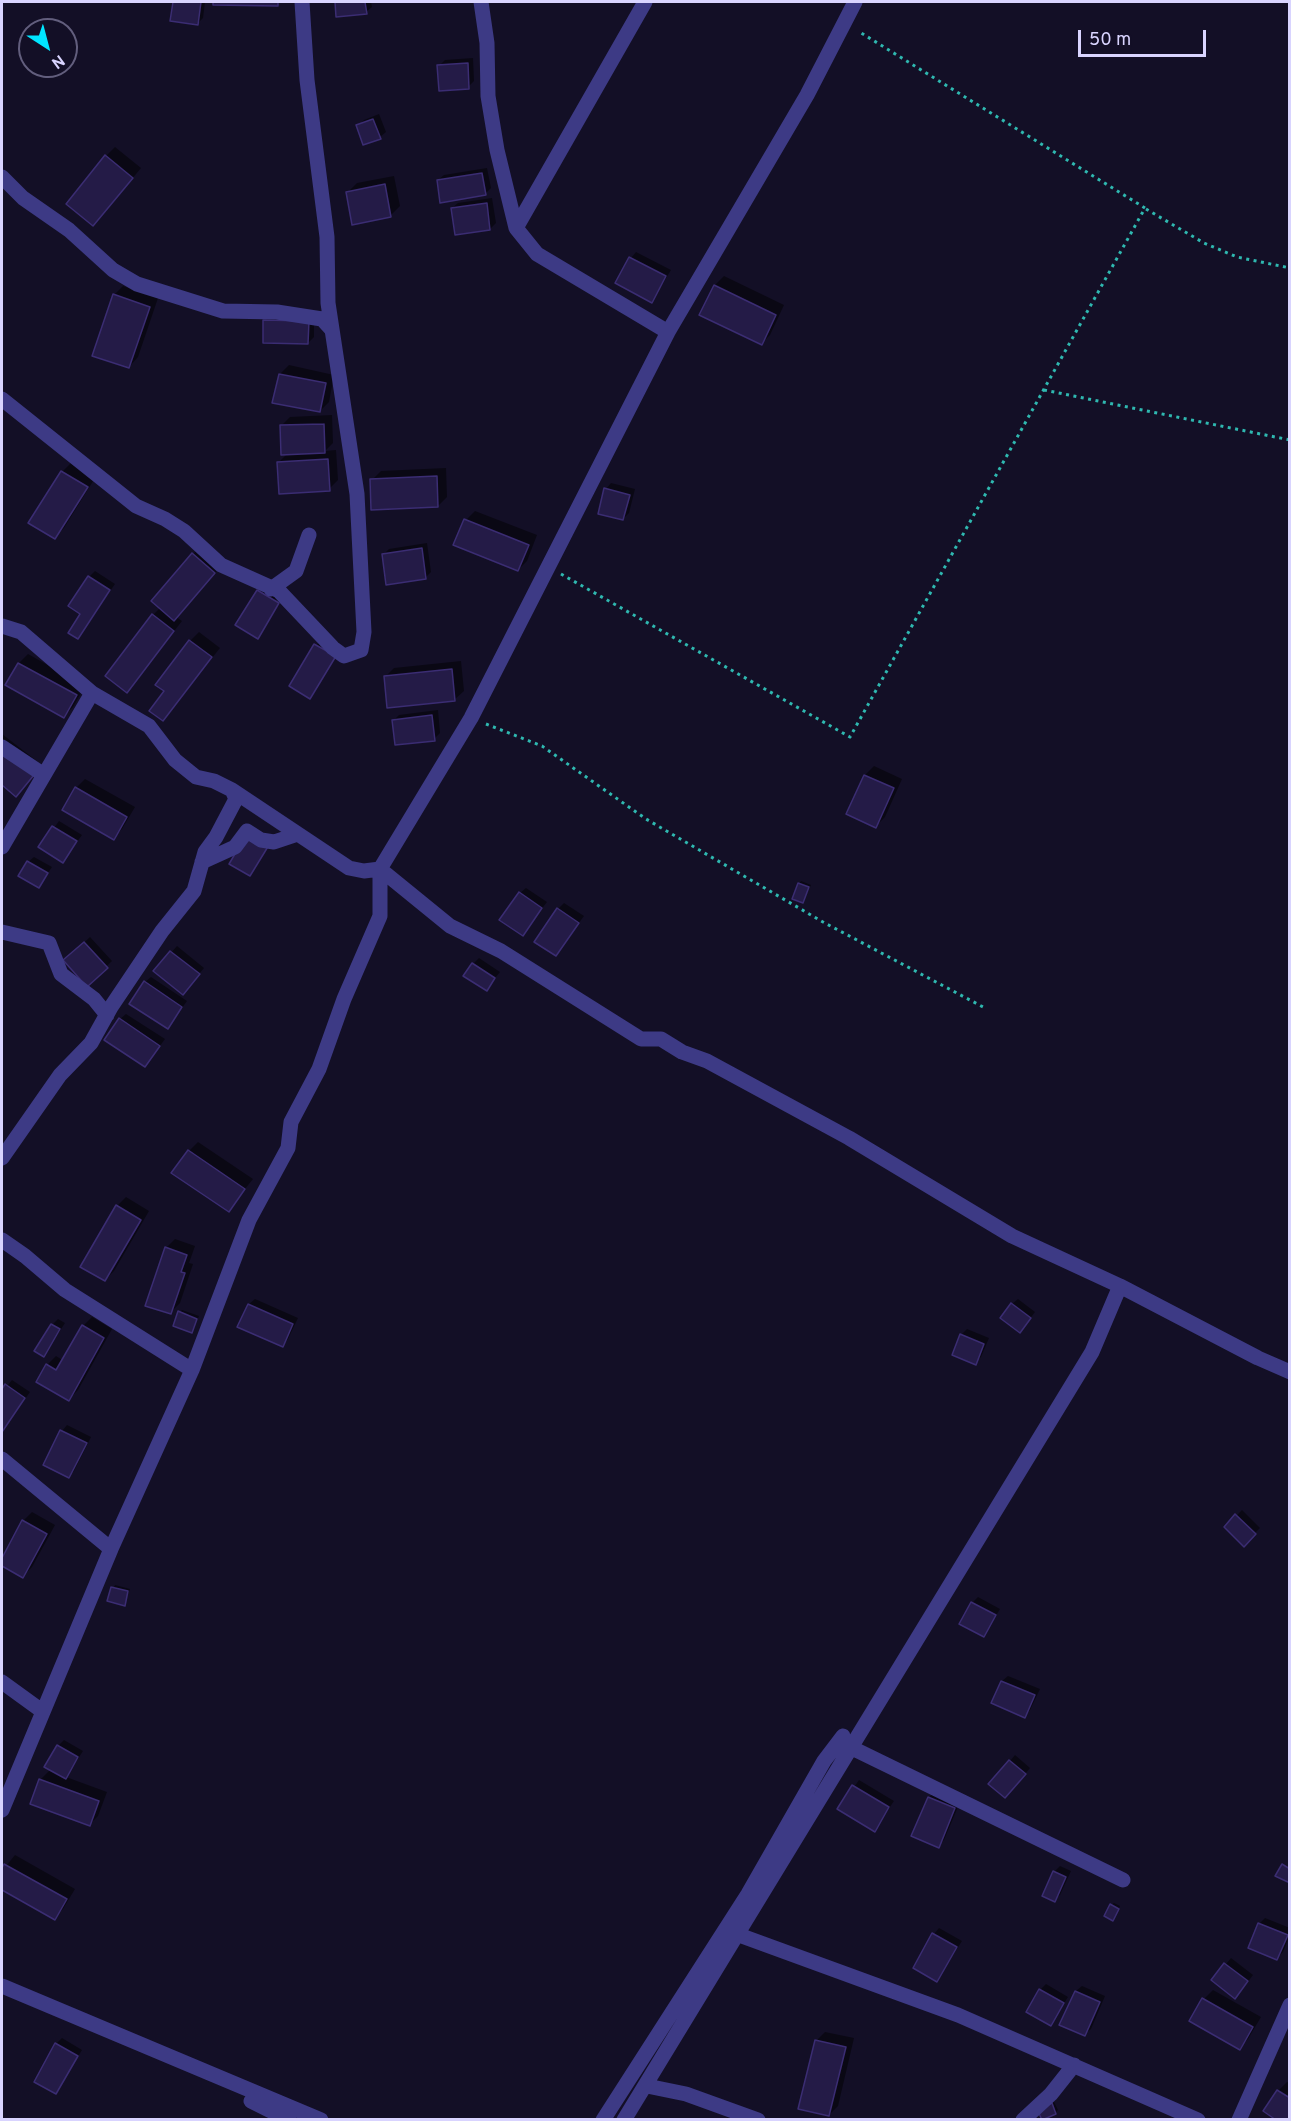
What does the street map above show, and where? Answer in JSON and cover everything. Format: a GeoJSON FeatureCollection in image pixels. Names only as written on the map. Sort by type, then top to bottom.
{"type":"FeatureCollection","features":[{"type":"Feature","properties":{"kind":"street"},"geometry":{"type":"LineString","coordinates":[[2,399],[136,506],[165,519],[184,531],[220,565],[271,590],[279,591],[333,648],[344,656],[361,650],[364,632],[357,494],[328,303],[327,237],[307,80],[302,2]]}},
{"type":"Feature","properties":{"kind":"street"},"geometry":{"type":"LineString","coordinates":[[481,2],[487,43],[488,96],[497,150],[516,228],[537,254],[668,332]]}},
{"type":"Feature","properties":{"kind":"street"},"geometry":{"type":"LineString","coordinates":[[516,228],[645,2]]}},
{"type":"Feature","properties":{"kind":"street"},"geometry":{"type":"LineString","coordinates":[[2,1810],[111,1549],[192,1370],[249,1220],[288,1148],[291,1122],[320,1069],[344,999],[380,916],[380,869],[471,718],[668,332],[807,95],[855,2]]}},
{"type":"Feature","properties":{"kind":"street"},"geometry":{"type":"LineString","coordinates":[[2,177],[23,198],[69,230],[113,270],[137,284],[223,311],[277,312],[322,320],[332,330]]}},
{"type":"Feature","properties":{"kind":"street"},"geometry":{"type":"LineString","coordinates":[[271,590],[296,571],[309,535]]}},
{"type":"Feature","properties":{"kind":"street"},"geometry":{"type":"LineString","coordinates":[[2,626],[21,632],[92,693],[148,726],[175,760],[196,777],[214,781],[232,790],[349,868],[364,871],[380,869],[450,926],[501,951],[641,1039],[661,1039],[682,1052],[707,1060],[849,1138],[1012,1236],[1120,1286],[1258,1358],[1290,1372]]}},
{"type":"Feature","properties":{"kind":"street"},"geometry":{"type":"LineString","coordinates":[[2,847],[92,693]]}},
{"type":"Feature","properties":{"kind":"street"},"geometry":{"type":"LineString","coordinates":[[2,747],[44,775]]}},
{"type":"Feature","properties":{"kind":"street"},"geometry":{"type":"LineString","coordinates":[[2,1158],[60,1076],[91,1043],[174,913],[194,891],[205,852],[216,837],[236,799],[232,790]]}},
{"type":"Feature","properties":{"kind":"street"},"geometry":{"type":"LineString","coordinates":[[202,862],[235,847],[248,831],[261,840],[274,842],[298,834]]}},
{"type":"Feature","properties":{"kind":"street"},"geometry":{"type":"LineString","coordinates":[[2,932],[49,943],[62,974],[94,999],[107,1015]]}},
{"type":"Feature","properties":{"kind":"street"},"geometry":{"type":"LineString","coordinates":[[2,1240],[25,1256],[64,1290],[192,1370]]}},
{"type":"Feature","properties":{"kind":"street"},"geometry":{"type":"LineString","coordinates":[[624,2120],[739,1935],[847,1742],[1092,1352],[1120,1286]]}},
{"type":"Feature","properties":{"kind":"street"},"geometry":{"type":"LineString","coordinates":[[2,1459],[111,1549]]}},
{"type":"Feature","properties":{"kind":"street"},"geometry":{"type":"LineString","coordinates":[[2,1682],[42,1711]]}},
{"type":"Feature","properties":{"kind":"street"},"geometry":{"type":"LineString","coordinates":[[847,1742],[1123,1880]]}},
{"type":"Feature","properties":{"kind":"street"},"geometry":{"type":"LineString","coordinates":[[603,2120],[748,1894],[824,1761],[847,1742]]}},
{"type":"Feature","properties":{"kind":"street"},"geometry":{"type":"LineString","coordinates":[[739,1935],[958,2015],[1198,2120]]}},
{"type":"Feature","properties":{"kind":"street"},"geometry":{"type":"LineString","coordinates":[[2,1986],[321,2120]]}},
{"type":"Feature","properties":{"kind":"street"},"geometry":{"type":"LineString","coordinates":[[2,1994],[204,2078],[289,2120]]}},
{"type":"Feature","properties":{"kind":"street"},"geometry":{"type":"LineString","coordinates":[[1239,2120],[1290,2005]]}},
{"type":"Feature","properties":{"kind":"street"},"geometry":{"type":"LineString","coordinates":[[1023,2120],[1051,2094],[1074,2065]]}},
{"type":"Feature","properties":{"kind":"street"},"geometry":{"type":"LineString","coordinates":[[631,2078],[733,2102]]}},
{"type":"Feature","properties":{"kind":"street"},"geometry":{"type":"LineString","coordinates":[[647,2086],[686,2094],[758,2120]]}},
{"type":"Feature","properties":{"kind":"path"},"geometry":{"type":"LineString","coordinates":[[844,22],[1204,243],[1236,257],[1290,268]]}},
{"type":"Feature","properties":{"kind":"path"},"geometry":{"type":"LineString","coordinates":[[549,568],[850,737],[1145,208]]}},
{"type":"Feature","properties":{"kind":"path"},"geometry":{"type":"LineString","coordinates":[[1044,390],[1290,440]]}},
{"type":"Feature","properties":{"kind":"path"},"geometry":{"type":"LineString","coordinates":[[471,718],[542,746],[646,819],[824,922],[985,1008]]}},
{"type":"Feature","properties":{"kind":"building"},"geometry":{"type":"Polygon","coordinates":[[[173,2],[201,2],[198,25],[170,21],[173,2]]]}},
{"type":"Feature","properties":{"kind":"building"},"geometry":{"type":"Polygon","coordinates":[[[213,2],[278,2],[278,6],[213,5],[213,2]]]}},
{"type":"Feature","properties":{"kind":"building"},"geometry":{"type":"Polygon","coordinates":[[[335,2],[365,2],[367,14],[336,17],[335,2]]]}},
{"type":"Feature","properties":{"kind":"building"},"geometry":{"type":"Polygon","coordinates":[[[468,63],[469,89],[439,91],[437,65],[468,63]]]}},
{"type":"Feature","properties":{"kind":"building"},"geometry":{"type":"Polygon","coordinates":[[[373,119],[381,139],[363,145],[356,125],[373,119]]]}},
{"type":"Feature","properties":{"kind":"building"},"geometry":{"type":"Polygon","coordinates":[[[105,155],[133,178],[93,226],[66,204],[105,155]]]}},
{"type":"Feature","properties":{"kind":"building"},"geometry":{"type":"Polygon","coordinates":[[[482,173],[486,195],[440,203],[437,180],[482,173]]]}},
{"type":"Feature","properties":{"kind":"building"},"geometry":{"type":"Polygon","coordinates":[[[385,184],[391,217],[352,225],[346,192],[385,184]]]}},
{"type":"Feature","properties":{"kind":"building"},"geometry":{"type":"Polygon","coordinates":[[[487,203],[490,230],[455,235],[451,208],[487,203]]]}},
{"type":"Feature","properties":{"kind":"building"},"geometry":{"type":"Polygon","coordinates":[[[629,257],[666,276],[652,303],[615,283],[629,257]]]}},
{"type":"Feature","properties":{"kind":"building"},"geometry":{"type":"Polygon","coordinates":[[[714,285],[776,315],[762,345],[699,315],[714,285]]]}},
{"type":"Feature","properties":{"kind":"building"},"geometry":{"type":"Polygon","coordinates":[[[113,294],[150,307],[129,368],[92,356],[113,294]]]}},
{"type":"Feature","properties":{"kind":"building"},"geometry":{"type":"Polygon","coordinates":[[[263,320],[309,321],[308,344],[263,343],[263,320]]]}},
{"type":"Feature","properties":{"kind":"building"},"geometry":{"type":"Polygon","coordinates":[[[279,374],[326,383],[320,412],[272,403],[279,374]]]}},
{"type":"Feature","properties":{"kind":"building"},"geometry":{"type":"Polygon","coordinates":[[[324,424],[325,453],[281,455],[280,425],[324,424]]]}},
{"type":"Feature","properties":{"kind":"building"},"geometry":{"type":"Polygon","coordinates":[[[328,459],[330,491],[279,494],[277,462],[328,459]]]}},
{"type":"Feature","properties":{"kind":"building"},"geometry":{"type":"Polygon","coordinates":[[[61,471],[88,487],[55,539],[28,523],[61,471]]]}},
{"type":"Feature","properties":{"kind":"building"},"geometry":{"type":"Polygon","coordinates":[[[437,476],[438,507],[371,510],[370,479],[437,476]]]}},
{"type":"Feature","properties":{"kind":"building"},"geometry":{"type":"Polygon","coordinates":[[[604,488],[630,495],[623,520],[598,514],[604,488]]]}},
{"type":"Feature","properties":{"kind":"building"},"geometry":{"type":"Polygon","coordinates":[[[464,519],[529,545],[518,571],[453,545],[464,519]]]}},
{"type":"Feature","properties":{"kind":"building"},"geometry":{"type":"Polygon","coordinates":[[[422,548],[426,579],[386,585],[382,554],[422,548]]]}},
{"type":"Feature","properties":{"kind":"building"},"geometry":{"type":"Polygon","coordinates":[[[192,553],[215,573],[174,621],[151,601],[192,553]]]}},
{"type":"Feature","properties":{"kind":"building"},"geometry":{"type":"Polygon","coordinates":[[[88,576],[110,590],[78,639],[68,633],[80,614],[68,606],[88,576]]]}},
{"type":"Feature","properties":{"kind":"building"},"geometry":{"type":"Polygon","coordinates":[[[257,590],[279,603],[258,639],[235,625],[257,590]]]}},
{"type":"Feature","properties":{"kind":"building"},"geometry":{"type":"Polygon","coordinates":[[[152,614],[174,631],[127,693],[105,676],[152,614]]]}},
{"type":"Feature","properties":{"kind":"building"},"geometry":{"type":"Polygon","coordinates":[[[189,640],[212,657],[163,721],[149,711],[164,691],[155,685],[189,640]]]}},
{"type":"Feature","properties":{"kind":"building"},"geometry":{"type":"Polygon","coordinates":[[[314,644],[336,656],[310,699],[289,686],[314,644]]]}},
{"type":"Feature","properties":{"kind":"building"},"geometry":{"type":"Polygon","coordinates":[[[18,663],[77,695],[64,718],[5,685],[18,663]]]}},
{"type":"Feature","properties":{"kind":"building"},"geometry":{"type":"Polygon","coordinates":[[[452,669],[455,701],[387,708],[384,676],[452,669]]]}},
{"type":"Feature","properties":{"kind":"building"},"geometry":{"type":"Polygon","coordinates":[[[432,715],[435,741],[395,745],[392,720],[432,715]]]}},
{"type":"Feature","properties":{"kind":"building"},"geometry":{"type":"Polygon","coordinates":[[[2,750],[34,775],[16,797],[2,785],[2,750]]]}},
{"type":"Feature","properties":{"kind":"building"},"geometry":{"type":"Polygon","coordinates":[[[864,775],[894,788],[876,828],[846,814],[864,775]]]}},
{"type":"Feature","properties":{"kind":"building"},"geometry":{"type":"Polygon","coordinates":[[[75,787],[127,817],[114,840],[62,810],[75,787]]]}},
{"type":"Feature","properties":{"kind":"building"},"geometry":{"type":"Polygon","coordinates":[[[52,826],[77,841],[63,863],[38,847],[52,826]]]}},
{"type":"Feature","properties":{"kind":"building"},"geometry":{"type":"Polygon","coordinates":[[[248,832],[269,845],[250,876],[229,864],[248,832]]]}},
{"type":"Feature","properties":{"kind":"building"},"geometry":{"type":"Polygon","coordinates":[[[27,861],[48,873],[39,888],[18,876],[27,861]]]}},
{"type":"Feature","properties":{"kind":"building"},"geometry":{"type":"Polygon","coordinates":[[[798,883],[809,887],[803,903],[792,899],[798,883]]]}},
{"type":"Feature","properties":{"kind":"building"},"geometry":{"type":"Polygon","coordinates":[[[519,892],[542,908],[523,936],[499,920],[519,892]]]}},
{"type":"Feature","properties":{"kind":"building"},"geometry":{"type":"Polygon","coordinates":[[[557,908],[579,923],[556,956],[534,942],[557,908]]]}},
{"type":"Feature","properties":{"kind":"building"},"geometry":{"type":"Polygon","coordinates":[[[84,942],[108,968],[87,987],[63,960],[84,942]]]}},
{"type":"Feature","properties":{"kind":"building"},"geometry":{"type":"Polygon","coordinates":[[[170,951],[200,974],[183,995],[153,971],[170,951]]]}},
{"type":"Feature","properties":{"kind":"building"},"geometry":{"type":"Polygon","coordinates":[[[472,963],[495,978],[487,991],[463,976],[472,963]]]}},
{"type":"Feature","properties":{"kind":"building"},"geometry":{"type":"Polygon","coordinates":[[[144,981],[182,1007],[168,1029],[129,1004],[144,981]]]}},
{"type":"Feature","properties":{"kind":"building"},"geometry":{"type":"Polygon","coordinates":[[[119,1018],[160,1046],[145,1067],[104,1040],[119,1018]]]}},
{"type":"Feature","properties":{"kind":"building"},"geometry":{"type":"Polygon","coordinates":[[[188,1150],[245,1189],[229,1212],[171,1173],[188,1150]]]}},
{"type":"Feature","properties":{"kind":"building"},"geometry":{"type":"Polygon","coordinates":[[[116,1205],[141,1220],[105,1281],[80,1267],[116,1205]]]}},
{"type":"Feature","properties":{"kind":"building"},"geometry":{"type":"Polygon","coordinates":[[[165,1247],[187,1255],[181,1272],[185,1273],[171,1314],[145,1306],[165,1247]]]}},
{"type":"Feature","properties":{"kind":"building"},"geometry":{"type":"Polygon","coordinates":[[[1011,1303],[1031,1318],[1020,1333],[1000,1318],[1011,1303]]]}},
{"type":"Feature","properties":{"kind":"building"},"geometry":{"type":"Polygon","coordinates":[[[248,1304],[293,1324],[283,1347],[237,1327],[248,1304]]]}},
{"type":"Feature","properties":{"kind":"building"},"geometry":{"type":"Polygon","coordinates":[[[178,1311],[197,1319],[192,1333],[173,1326],[178,1311]]]}},
{"type":"Feature","properties":{"kind":"building"},"geometry":{"type":"Polygon","coordinates":[[[51,1324],[60,1329],[44,1357],[34,1351],[51,1324]]]}},
{"type":"Feature","properties":{"kind":"building"},"geometry":{"type":"Polygon","coordinates":[[[82,1325],[104,1338],[69,1401],[36,1382],[46,1364],[56,1370],[82,1325]]]}},
{"type":"Feature","properties":{"kind":"building"},"geometry":{"type":"Polygon","coordinates":[[[960,1334],[984,1344],[976,1365],[952,1355],[960,1334]]]}},
{"type":"Feature","properties":{"kind":"building"},"geometry":{"type":"Polygon","coordinates":[[[5,1384],[25,1398],[2,1432],[2,1389],[5,1384]]]}},
{"type":"Feature","properties":{"kind":"building"},"geometry":{"type":"Polygon","coordinates":[[[60,1430],[87,1443],[69,1478],[43,1465],[60,1430]]]}},
{"type":"Feature","properties":{"kind":"building"},"geometry":{"type":"Polygon","coordinates":[[[1235,1514],[1256,1534],[1244,1547],[1224,1527],[1235,1514]]]}},
{"type":"Feature","properties":{"kind":"building"},"geometry":{"type":"Polygon","coordinates":[[[22,1520],[47,1534],[23,1578],[2,1566],[2,1558],[22,1520]]]}},
{"type":"Feature","properties":{"kind":"building"},"geometry":{"type":"Polygon","coordinates":[[[111,1587],[128,1591],[125,1606],[107,1601],[111,1587]]]}},
{"type":"Feature","properties":{"kind":"building"},"geometry":{"type":"Polygon","coordinates":[[[971,1602],[996,1615],[984,1637],[959,1624],[971,1602]]]}},
{"type":"Feature","properties":{"kind":"building"},"geometry":{"type":"Polygon","coordinates":[[[1001,1681],[1035,1695],[1025,1718],[991,1703],[1001,1681]]]}},
{"type":"Feature","properties":{"kind":"building"},"geometry":{"type":"Polygon","coordinates":[[[57,1745],[78,1757],[66,1779],[44,1767],[57,1745]]]}},
{"type":"Feature","properties":{"kind":"building"},"geometry":{"type":"Polygon","coordinates":[[[1009,1760],[1026,1774],[1005,1798],[988,1784],[1009,1760]]]}},
{"type":"Feature","properties":{"kind":"building"},"geometry":{"type":"Polygon","coordinates":[[[39,1779],[99,1801],[90,1826],[30,1804],[39,1779]]]}},
{"type":"Feature","properties":{"kind":"building"},"geometry":{"type":"Polygon","coordinates":[[[852,1785],[889,1807],[875,1832],[837,1809],[852,1785]]]}},
{"type":"Feature","properties":{"kind":"building"},"geometry":{"type":"Polygon","coordinates":[[[928,1797],[955,1808],[939,1848],[911,1836],[928,1797]]]}},
{"type":"Feature","properties":{"kind":"building"},"geometry":{"type":"Polygon","coordinates":[[[4,1864],[67,1899],[55,1920],[2,1890],[4,1864]]]}},
{"type":"Feature","properties":{"kind":"building"},"geometry":{"type":"Polygon","coordinates":[[[1282,1864],[1290,1869],[1290,1883],[1275,1876],[1282,1864]]]}},
{"type":"Feature","properties":{"kind":"building"},"geometry":{"type":"Polygon","coordinates":[[[1053,1871],[1066,1877],[1055,1902],[1042,1896],[1053,1871]]]}},
{"type":"Feature","properties":{"kind":"building"},"geometry":{"type":"Polygon","coordinates":[[[1110,1904],[1119,1909],[1113,1921],[1104,1916],[1110,1904]]]}},
{"type":"Feature","properties":{"kind":"building"},"geometry":{"type":"Polygon","coordinates":[[[1258,1923],[1288,1935],[1277,1960],[1248,1948],[1258,1923]]]}},
{"type":"Feature","properties":{"kind":"building"},"geometry":{"type":"Polygon","coordinates":[[[932,1933],[957,1947],[937,1982],[913,1968],[932,1933]]]}},
{"type":"Feature","properties":{"kind":"building"},"geometry":{"type":"Polygon","coordinates":[[[1224,1963],[1248,1981],[1235,1999],[1211,1980],[1224,1963]]]}},
{"type":"Feature","properties":{"kind":"building"},"geometry":{"type":"Polygon","coordinates":[[[1039,1989],[1064,2003],[1051,2026],[1026,2012],[1039,1989]]]}},
{"type":"Feature","properties":{"kind":"building"},"geometry":{"type":"Polygon","coordinates":[[[1075,1991],[1100,2002],[1085,2036],[1059,2025],[1075,1991]]]}},
{"type":"Feature","properties":{"kind":"building"},"geometry":{"type":"Polygon","coordinates":[[[1202,1998],[1253,2027],[1240,2050],[1189,2021],[1202,1998]]]}},
{"type":"Feature","properties":{"kind":"building"},"geometry":{"type":"Polygon","coordinates":[[[815,2040],[846,2047],[829,2116],[798,2109],[815,2040]]]}},
{"type":"Feature","properties":{"kind":"building"},"geometry":{"type":"Polygon","coordinates":[[[55,2043],[78,2056],[56,2094],[34,2082],[55,2043]]]}},
{"type":"Feature","properties":{"kind":"building"},"geometry":{"type":"Polygon","coordinates":[[[1277,2090],[1290,2098],[1290,2120],[1276,2120],[1263,2111],[1277,2090]]]}},
{"type":"Feature","properties":{"kind":"building"},"geometry":{"type":"Polygon","coordinates":[[[1052,2103],[1056,2114],[1042,2120],[1037,2109],[1052,2103]]]}}]}
